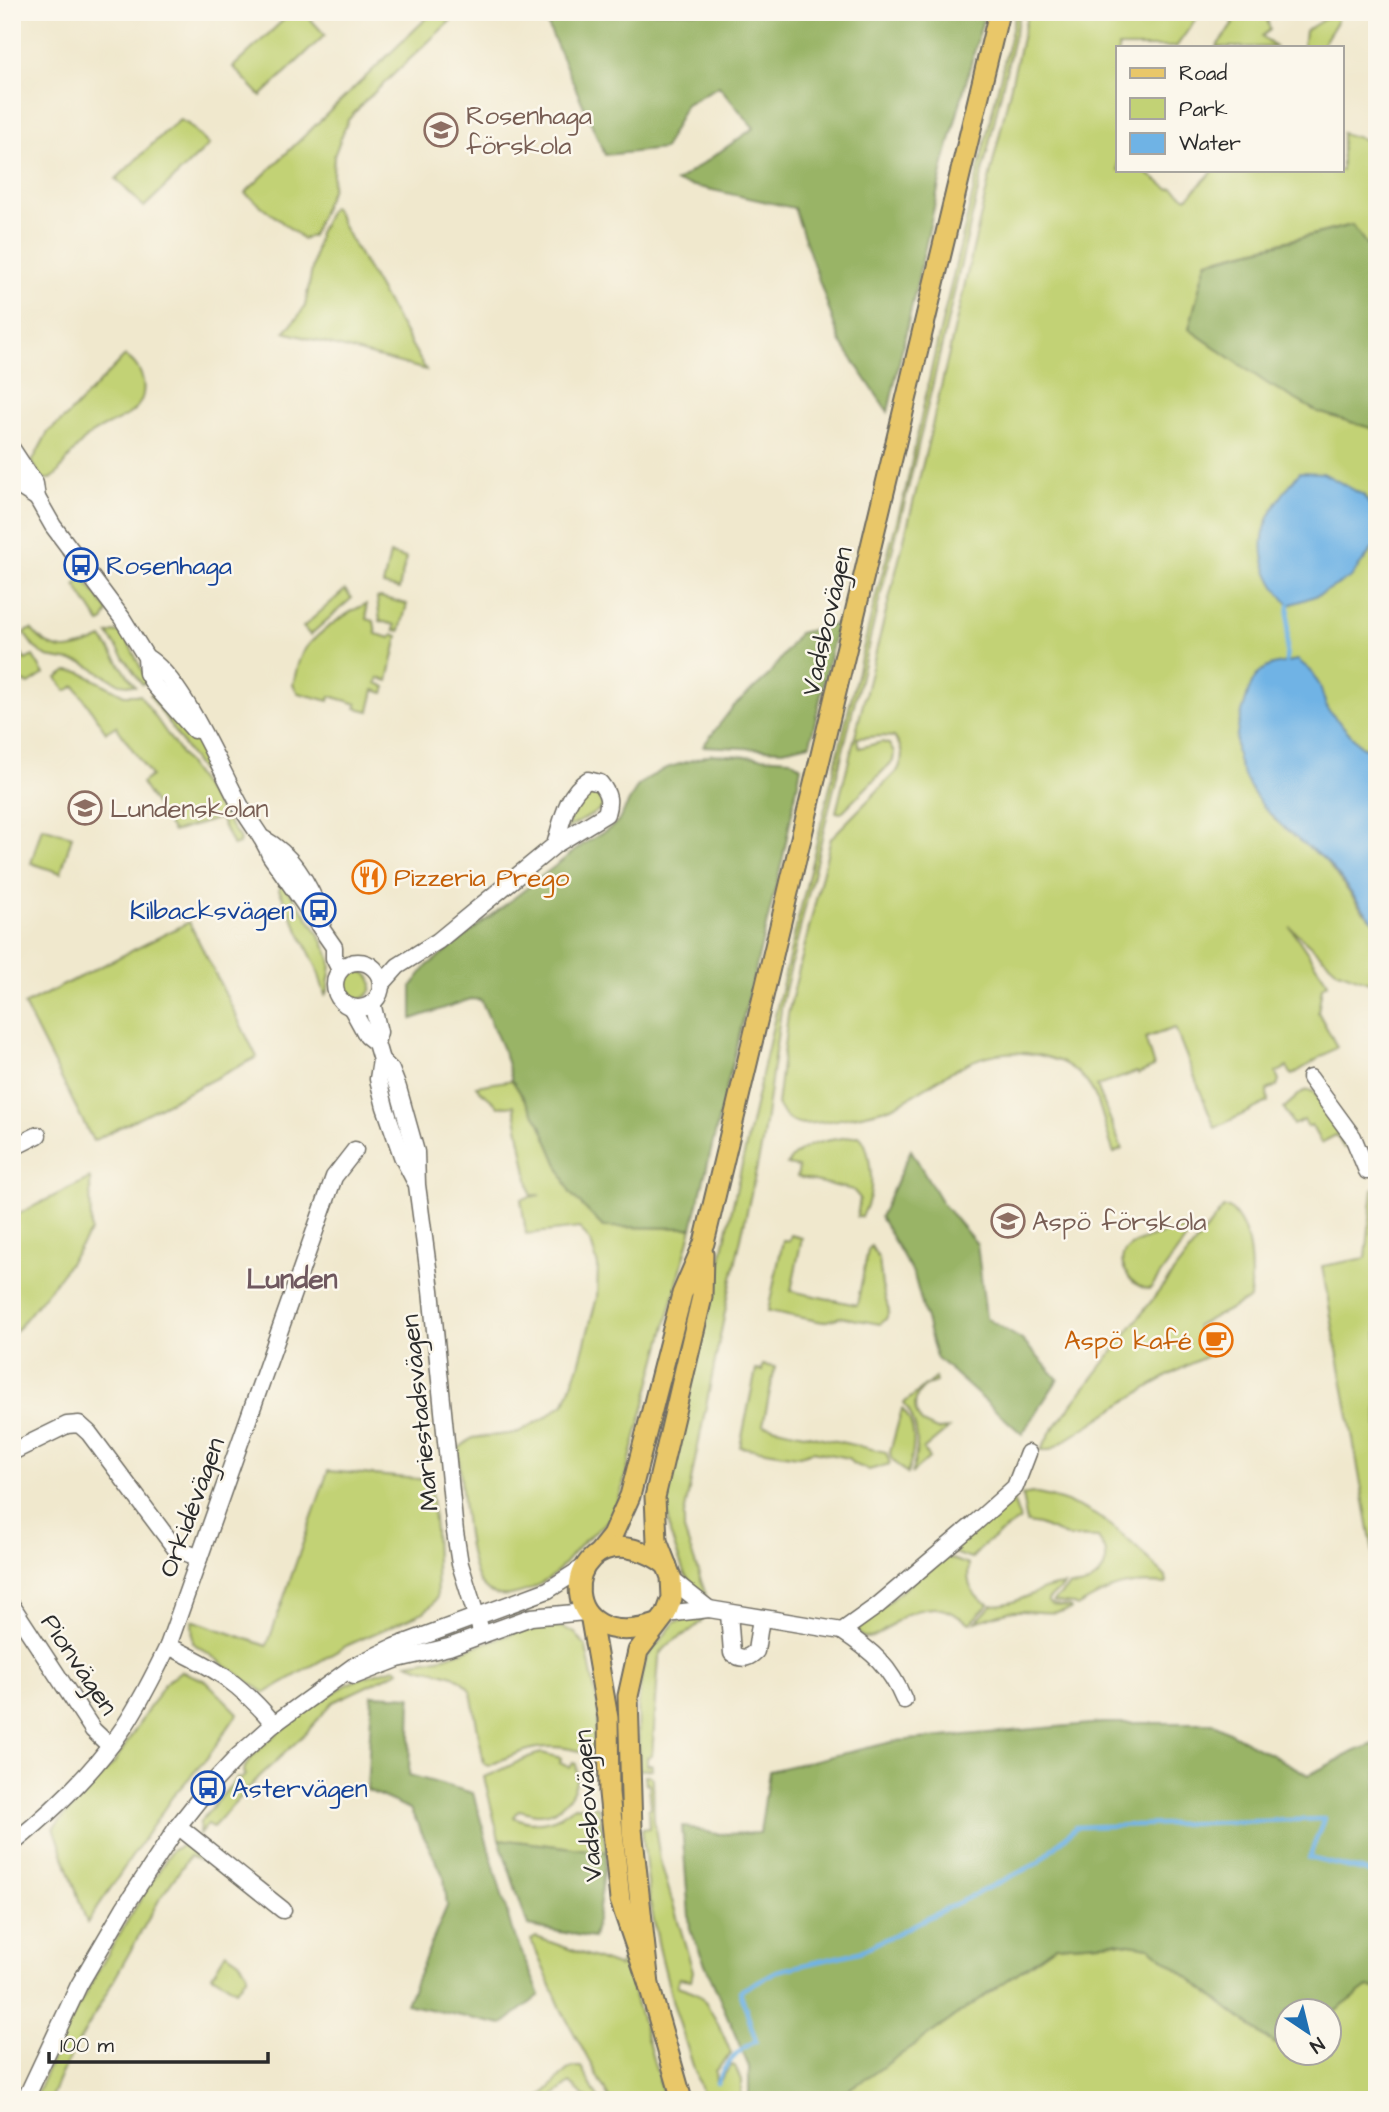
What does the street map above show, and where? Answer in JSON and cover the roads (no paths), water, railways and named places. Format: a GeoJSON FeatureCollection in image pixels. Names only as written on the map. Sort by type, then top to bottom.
{"type":"FeatureCollection","features":[{"type":"Feature","properties":{"kind":"main road","name":"Vadsbovägen"},"geometry":{"type":"LineString","coordinates":[[593,1558],[612,1536],[631,1496],[682,1294],[704,1243],[999,12]]}},
{"type":"Feature","properties":{"kind":"main road","name":"Vadsbovägen"},"geometry":{"type":"LineString","coordinates":[[670,1573],[657,1541],[655,1497],[702,1297],[704,1243]]}},
{"type":"Feature","properties":{"kind":"main road"},"geometry":{"type":"LineString","coordinates":[[617,1548],[636,1550],[653,1556],[670,1573],[673,1598],[662,1619],[629,1630],[608,1627],[588,1616],[580,1599],[580,1585],[593,1558],[617,1548]]}},
{"type":"Feature","properties":{"kind":"main road","name":"Vadsbovägen"},"geometry":{"type":"LineString","coordinates":[[588,1616],[608,1718],[609,1793],[620,1900],[649,1985],[682,2100]]}},
{"type":"Feature","properties":{"kind":"main road","name":"Vadsbovägen"},"geometry":{"type":"LineString","coordinates":[[649,1985],[632,1829],[628,1696],[638,1651],[662,1619]]}},
{"type":"Feature","properties":{"kind":"street"},"geometry":{"type":"LineString","coordinates":[[12,449],[35,484],[37,498],[67,547],[122,618],[146,657],[158,664],[199,723],[241,807],[264,839],[281,848],[298,871],[311,893],[340,970]]}},
{"type":"Feature","properties":{"kind":"street"},"geometry":{"type":"LineString","coordinates":[[12,474],[23,489],[37,498]]}},
{"type":"Feature","properties":{"kind":"street"},"geometry":{"type":"LineString","coordinates":[[398,966],[352,962],[340,970],[336,977],[336,992],[351,1007],[359,1008],[372,1003],[377,998],[381,985],[398,966],[438,941],[555,845]]}},
{"type":"Feature","properties":{"kind":"street"},"geometry":{"type":"LineString","coordinates":[[330,940],[366,964],[380,978],[381,985]]}},
{"type":"Feature","properties":{"kind":"street","name":"Mariestadsvägen"},"geometry":{"type":"LineString","coordinates":[[372,1003],[379,1032],[376,1043],[381,1060],[378,1079],[402,1156],[417,1185],[460,1564],[482,1634]]}},
{"type":"Feature","properties":{"kind":"street","name":"Mariestadsvägen"},"geometry":{"type":"LineString","coordinates":[[351,1007],[367,1036],[376,1043]]}},
{"type":"Feature","properties":{"kind":"street"},"geometry":{"type":"LineString","coordinates":[[1310,1078],[1353,1137],[1367,1171]]}},
{"type":"Feature","properties":{"kind":"street"},"geometry":{"type":"LineString","coordinates":[[12,1148],[38,1135]]}},
{"type":"Feature","properties":{"kind":"street","name":"Orkidévägen"},"geometry":{"type":"LineString","coordinates":[[12,1844],[78,1784],[110,1746],[149,1685],[168,1646],[334,1177],[355,1150]]}},
{"type":"Feature","properties":{"kind":"street"},"geometry":{"type":"LineString","coordinates":[[12,1452],[67,1425],[79,1424],[120,1473],[174,1548],[199,1558]]}},
{"type":"Feature","properties":{"kind":"street"},"geometry":{"type":"LineString","coordinates":[[842,1631],[877,1606],[1015,1487],[1028,1453]]}},
{"type":"Feature","properties":{"kind":"street"},"geometry":{"type":"LineString","coordinates":[[25,2100],[39,2065],[79,1985],[131,1897],[178,1826],[225,1770],[274,1724],[354,1666],[394,1647],[548,1590],[593,1558]]}},
{"type":"Feature","properties":{"kind":"street"},"geometry":{"type":"LineString","coordinates":[[670,1573],[709,1609]]}},
{"type":"Feature","properties":{"kind":"street","name":"Pionvägen"},"geometry":{"type":"LineString","coordinates":[[12,1606],[93,1730],[110,1746]]}},
{"type":"Feature","properties":{"kind":"street"},"geometry":{"type":"LineString","coordinates":[[662,1619],[709,1609],[842,1631],[869,1649],[887,1667],[904,1700]]}},
{"type":"Feature","properties":{"kind":"street"},"geometry":{"type":"LineString","coordinates":[[729,1614],[730,1646],[732,1653],[741,1658],[756,1651],[761,1618]]}},
{"type":"Feature","properties":{"kind":"street"},"geometry":{"type":"LineString","coordinates":[[328,1685],[398,1659],[449,1647],[531,1617],[588,1616]]}},
{"type":"Feature","properties":{"kind":"street"},"geometry":{"type":"LineString","coordinates":[[168,1646],[207,1664],[241,1689],[274,1724]]}},
{"type":"Feature","properties":{"kind":"street"},"geometry":{"type":"LineString","coordinates":[[178,1826],[283,1910]]}},
{"type":"Feature","properties":{"kind":"water"},"geometry":{"type":"Polygon","coordinates":[[[1300,472],[1323,473],[1363,495],[1377,516],[1377,537],[1374,547],[1351,577],[1321,594],[1289,605],[1272,581],[1264,562],[1262,547],[1268,520],[1274,508],[1300,472]]]}},
{"type":"Feature","properties":{"kind":"water"},"geometry":{"type":"Polygon","coordinates":[[[1298,660],[1311,671],[1320,686],[1327,709],[1361,746],[1377,754],[1377,924],[1326,861],[1286,830],[1268,812],[1252,791],[1237,756],[1239,722],[1252,682],[1268,667],[1298,660]]]}},
{"type":"Feature","properties":{"kind":"waterway"},"geometry":{"type":"LineString","coordinates":[[1286,662],[1289,605]]}},
{"type":"Feature","properties":{"kind":"waterway"},"geometry":{"type":"LineString","coordinates":[[717,2083],[733,2058],[756,2041],[740,1991],[777,1971],[859,1952],[1038,1863],[1076,1827],[1324,1819],[1309,1858],[1377,1874]]}},
{"type":"Feature","properties":{"kind":"place","name":"Rosenhaga förskola"},"geometry":{"type":"Point","coordinates":[441,130]}},
{"type":"Feature","properties":{"kind":"place","name":"Rosenhaga"},"geometry":{"type":"Point","coordinates":[81,565]}},
{"type":"Feature","properties":{"kind":"place","name":"Lundenskolan"},"geometry":{"type":"Point","coordinates":[85,808]}},
{"type":"Feature","properties":{"kind":"place","name":"Pizzeria Prego"},"geometry":{"type":"Point","coordinates":[369,877]}},
{"type":"Feature","properties":{"kind":"place","name":"Kilbacksvägen"},"geometry":{"type":"Point","coordinates":[319,910]}},
{"type":"Feature","properties":{"kind":"place","name":"Aspö förskola"},"geometry":{"type":"Point","coordinates":[1008,1221]}},
{"type":"Feature","properties":{"kind":"place","name":"Aspö kafé"},"geometry":{"type":"Point","coordinates":[1216,1340]}},
{"type":"Feature","properties":{"kind":"place","name":"Astervägen"},"geometry":{"type":"Point","coordinates":[208,1788]}},
{"type":"Feature","properties":{"kind":"district","name":"Lunden"},"geometry":{"type":"Point","coordinates":[292,1278]}}]}
